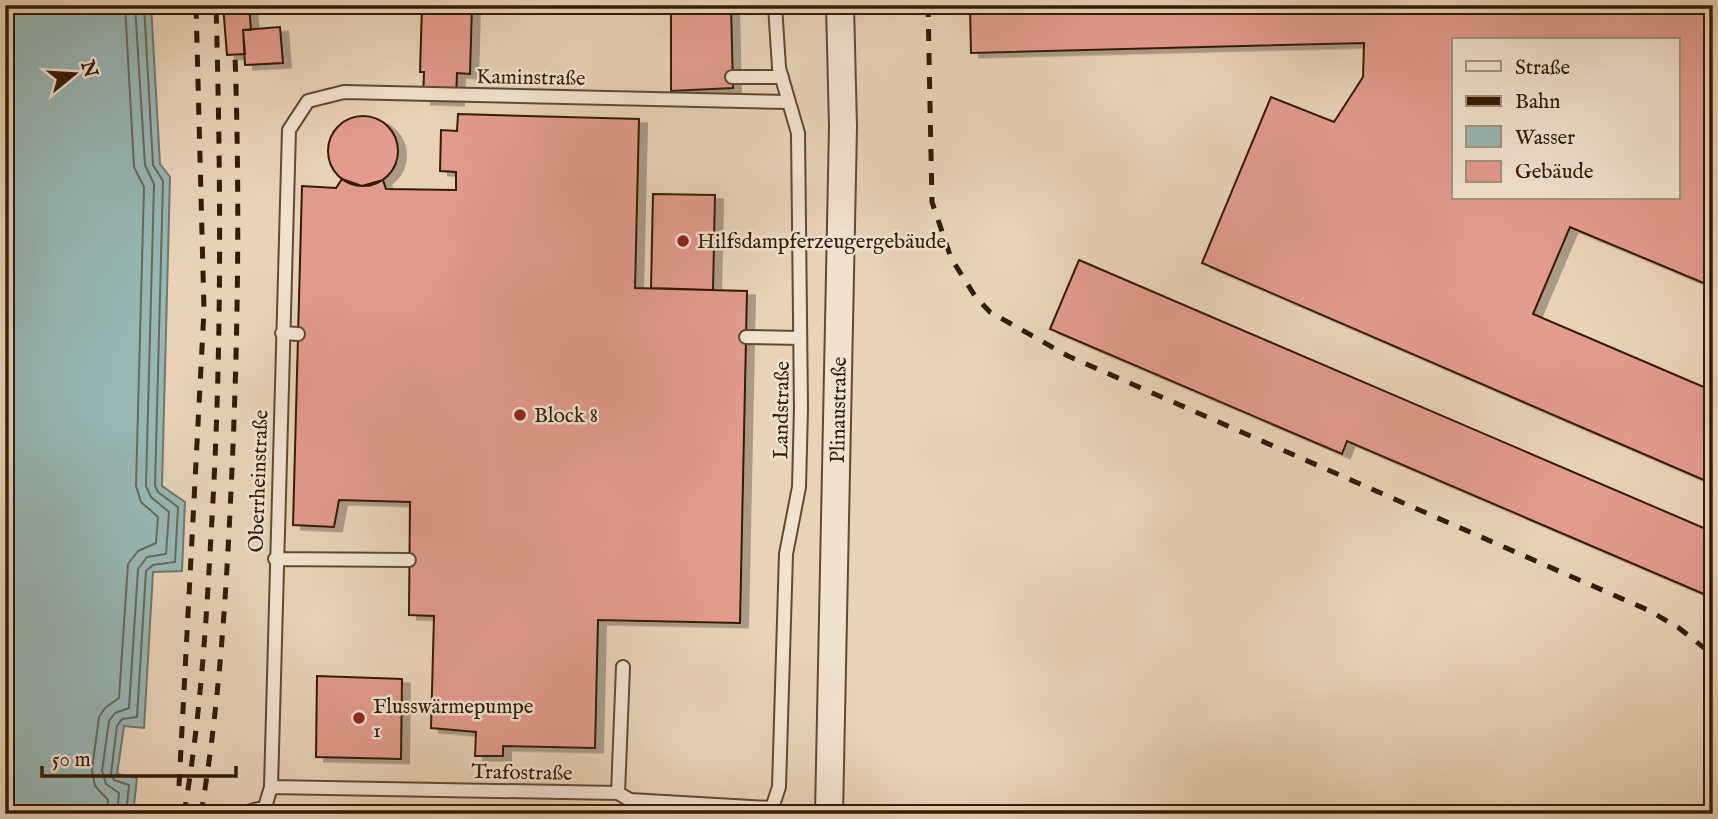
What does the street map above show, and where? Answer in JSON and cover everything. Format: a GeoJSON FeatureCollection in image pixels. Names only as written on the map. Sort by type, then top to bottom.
{"type":"FeatureCollection","features":[{"type":"Feature","properties":{"kind":"street","name":"Plinaustraße"},"geometry":{"type":"LineString","coordinates":[[829,814],[842,153],[841,5]]}},
{"type":"Feature","properties":{"kind":"lane","name":"Landstraße"},"geometry":{"type":"LineString","coordinates":[[770,811],[779,787],[786,554],[799,487],[800,338],[798,133],[782,77],[775,5]]}},
{"type":"Feature","properties":{"kind":"lane"},"geometry":{"type":"LineString","coordinates":[[732,77],[782,77]]}},
{"type":"Feature","properties":{"kind":"lane","name":"Kaminstraße"},"geometry":{"type":"LineString","coordinates":[[289,130],[308,100],[344,92],[789,102]]}},
{"type":"Feature","properties":{"kind":"lane","name":"Oberrheinstraße"},"geometry":{"type":"LineString","coordinates":[[271,788],[275,559],[289,130]]}},
{"type":"Feature","properties":{"kind":"lane"},"geometry":{"type":"LineString","coordinates":[[282,333],[299,334]]}},
{"type":"Feature","properties":{"kind":"lane"},"geometry":{"type":"LineString","coordinates":[[746,337],[800,338]]}},
{"type":"Feature","properties":{"kind":"lane"},"geometry":{"type":"LineString","coordinates":[[275,559],[409,560]]}},
{"type":"Feature","properties":{"kind":"lane"},"geometry":{"type":"LineString","coordinates":[[618,793],[623,667]]}},
{"type":"Feature","properties":{"kind":"lane"},"geometry":{"type":"LineString","coordinates":[[241,814],[265,807],[271,788]]}},
{"type":"Feature","properties":{"kind":"lane","name":"Trafostraße"},"geometry":{"type":"LineString","coordinates":[[271,788],[618,793],[630,800],[770,811]]}},
{"type":"Feature","properties":{"kind":"water"},"geometry":{"type":"Polygon","coordinates":[[[5,5],[151,5],[160,164],[170,177],[162,486],[185,502],[182,571],[153,572],[144,728],[124,726],[117,774],[137,778],[133,814],[5,814],[5,5]]]}},
{"type":"Feature","properties":{"kind":"building"},"geometry":{"type":"Polygon","coordinates":[[[223,5],[249,5],[251,30],[243,30],[245,54],[227,55],[223,5]]]}},
{"type":"Feature","properties":{"kind":"building"},"geometry":{"type":"Polygon","coordinates":[[[422,5],[472,5],[470,74],[457,73],[456,101],[423,100],[424,72],[420,72],[422,5]]]}},
{"type":"Feature","properties":{"kind":"building"},"geometry":{"type":"Polygon","coordinates":[[[671,5],[731,5],[733,88],[671,91],[671,5]]]}},
{"type":"Feature","properties":{"kind":"building"},"geometry":{"type":"Polygon","coordinates":[[[970,5],[1713,5],[1713,287],[1570,227],[1533,314],[1713,391],[1713,484],[1202,263],[1271,97],[1334,122],[1363,77],[1364,43],[971,53],[970,5]]]}},
{"type":"Feature","properties":{"kind":"building"},"geometry":{"type":"Polygon","coordinates":[[[280,27],[283,63],[245,65],[243,30],[280,27]]]}},
{"type":"Feature","properties":{"kind":"building","name":"Block 8"},"geometry":{"type":"Polygon","coordinates":[[[458,114],[639,119],[635,288],[747,291],[740,623],[598,620],[595,748],[503,746],[503,756],[475,756],[476,732],[431,728],[434,616],[409,615],[410,502],[339,500],[334,527],[293,525],[302,186],[336,188],[342,179],[362,186],[383,180],[386,189],[456,190],[456,172],[440,171],[441,130],[457,131],[458,114]]]}},
{"type":"Feature","properties":{"kind":"building"},"geometry":{"type":"Polygon","coordinates":[[[363,116],[388,126],[398,151],[388,176],[363,186],[338,176],[328,151],[338,126],[363,116]]]}},
{"type":"Feature","properties":{"kind":"building","name":"Hilfsdampferzeugergebäude"},"geometry":{"type":"Polygon","coordinates":[[[653,194],[715,195],[713,290],[651,288],[653,194]]]}},
{"type":"Feature","properties":{"kind":"building"},"geometry":{"type":"Polygon","coordinates":[[[1079,260],[1713,532],[1713,598],[1347,441],[1342,454],[1050,329],[1079,260]]]}},
{"type":"Feature","properties":{"kind":"building","name":"Flusswärmepumpe 1"},"geometry":{"type":"Polygon","coordinates":[[[317,676],[402,679],[401,759],[316,757],[317,676]]]}},
{"type":"Feature","properties":{"kind":"railway"},"geometry":{"type":"LineString","coordinates":[[179,786],[204,310],[196,5]]}},
{"type":"Feature","properties":{"kind":"railway"},"geometry":{"type":"LineString","coordinates":[[184,814],[202,674],[215,469],[220,270],[216,5]]}},
{"type":"Feature","properties":{"kind":"railway"},"geometry":{"type":"LineString","coordinates":[[928,5],[932,202],[951,258],[975,296],[990,312],[1068,356],[1650,611],[1679,628],[1713,655]]}},
{"type":"Feature","properties":{"kind":"railway"},"geometry":{"type":"LineString","coordinates":[[201,814],[221,653],[231,491],[238,273],[235,55]]}},
{"type":"Feature","properties":{"kind":"place","name":"Hilfsdampferzeugergebäude"},"geometry":{"type":"Point","coordinates":[683,241]}},
{"type":"Feature","properties":{"kind":"place","name":"Block 8"},"geometry":{"type":"Point","coordinates":[520,415]}},
{"type":"Feature","properties":{"kind":"place","name":"Flusswärmepumpe 1"},"geometry":{"type":"Point","coordinates":[359,718]}}]}
